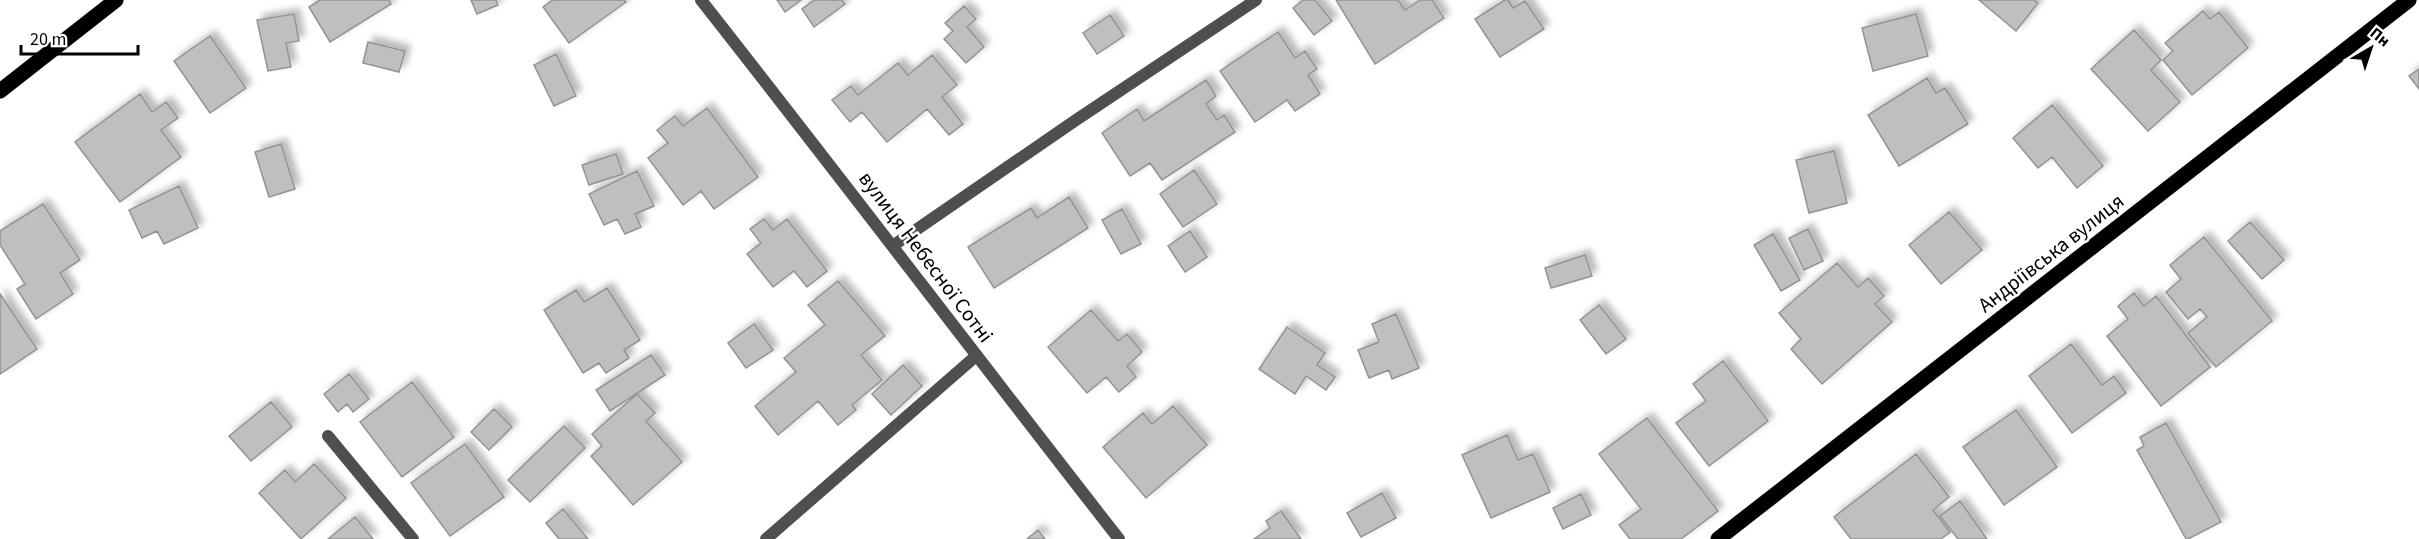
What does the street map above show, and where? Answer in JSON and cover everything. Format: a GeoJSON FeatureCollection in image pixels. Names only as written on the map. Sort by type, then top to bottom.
{"type":"FeatureCollection","features":[{"type":"Feature","properties":{"kind":"main road"},"geometry":{"type":"LineString","coordinates":[[0,92],[116,0]]}},
{"type":"Feature","properties":{"kind":"main road","name":"Андріївська вулиця"},"geometry":{"type":"LineString","coordinates":[[1718,539],[2409,0]]}},
{"type":"Feature","properties":{"kind":"street","name":"вулиця Небесної Сотні"},"geometry":{"type":"LineString","coordinates":[[701,0],[894,245],[976,356],[1119,539]]}},
{"type":"Feature","properties":{"kind":"street"},"geometry":{"type":"LineString","coordinates":[[894,245],[1256,0]]}},
{"type":"Feature","properties":{"kind":"street"},"geometry":{"type":"LineString","coordinates":[[766,539],[976,356]]}},
{"type":"Feature","properties":{"kind":"street"},"geometry":{"type":"LineString","coordinates":[[328,436],[413,539]]}},
{"type":"Feature","properties":{"kind":"building"},"geometry":{"type":"Polygon","coordinates":[[[320,0],[389,0],[391,4],[330,42],[309,7],[320,0]]]}},
{"type":"Feature","properties":{"kind":"building"},"geometry":{"type":"Polygon","coordinates":[[[471,0],[496,0],[498,5],[477,14],[471,0]]]}},
{"type":"Feature","properties":{"kind":"building"},"geometry":{"type":"Polygon","coordinates":[[[553,0],[624,0],[626,2],[569,43],[543,7],[553,0]]]}},
{"type":"Feature","properties":{"kind":"building"},"geometry":{"type":"Polygon","coordinates":[[[777,0],[801,0],[785,12],[777,0]]]}},
{"type":"Feature","properties":{"kind":"building"},"geometry":{"type":"Polygon","coordinates":[[[814,0],[842,0],[845,4],[814,27],[802,9],[814,0]]]}},
{"type":"Feature","properties":{"kind":"building"},"geometry":{"type":"Polygon","coordinates":[[[1303,0],[1315,0],[1332,21],[1314,35],[1293,8],[1303,0]]]}},
{"type":"Feature","properties":{"kind":"building"},"geometry":{"type":"Polygon","coordinates":[[[1336,0],[1398,0],[1405,10],[1420,0],[1432,0],[1444,18],[1375,64],[1336,0]]]}},
{"type":"Feature","properties":{"kind":"building"},"geometry":{"type":"Polygon","coordinates":[[[1508,0],[1513,8],[1525,1],[1544,29],[1500,57],[1475,19],[1508,0]]]}},
{"type":"Feature","properties":{"kind":"building"},"geometry":{"type":"Polygon","coordinates":[[[1979,0],[2034,0],[2038,3],[2016,31],[1979,0]]]}},
{"type":"Feature","properties":{"kind":"building"},"geometry":{"type":"Polygon","coordinates":[[[964,6],[976,19],[967,27],[984,47],[966,63],[944,39],[953,31],[945,23],[964,6]]]}},
{"type":"Feature","properties":{"kind":"building"},"geometry":{"type":"Polygon","coordinates":[[[2203,11],[2210,19],[2219,12],[2248,48],[2192,95],[2163,60],[2173,51],[2165,43],[2203,11]]]}},
{"type":"Feature","properties":{"kind":"building"},"geometry":{"type":"Polygon","coordinates":[[[294,14],[299,41],[286,43],[291,67],[268,71],[257,20],[294,14]]]}},
{"type":"Feature","properties":{"kind":"building"},"geometry":{"type":"Polygon","coordinates":[[[1916,14],[1928,56],[1873,71],[1862,28],[1916,14]]]}},
{"type":"Feature","properties":{"kind":"building"},"geometry":{"type":"Polygon","coordinates":[[[1110,15],[1124,36],[1097,54],[1083,33],[1110,15]]]}},
{"type":"Feature","properties":{"kind":"building"},"geometry":{"type":"Polygon","coordinates":[[[2134,30],[2161,60],[2151,70],[2180,102],[2148,131],[2091,69],[2134,30]]]}},
{"type":"Feature","properties":{"kind":"building"},"geometry":{"type":"Polygon","coordinates":[[[1278,32],[1295,58],[1305,51],[1317,69],[1308,75],[1320,94],[1295,111],[1287,100],[1255,122],[1220,71],[1278,32]]]}},
{"type":"Feature","properties":{"kind":"building"},"geometry":{"type":"Polygon","coordinates":[[[210,36],[246,88],[210,113],[174,61],[210,36]]]}},
{"type":"Feature","properties":{"kind":"building"},"geometry":{"type":"Polygon","coordinates":[[[368,42],[405,51],[399,72],[363,63],[368,42]]]}},
{"type":"Feature","properties":{"kind":"building"},"geometry":{"type":"Polygon","coordinates":[[[556,54],[576,96],[554,106],[534,65],[556,54]]]}},
{"type":"Feature","properties":{"kind":"building"},"geometry":{"type":"Polygon","coordinates":[[[932,55],[957,85],[942,97],[963,124],[949,135],[927,109],[887,142],[862,112],[850,122],[832,100],[851,86],[858,95],[898,63],[908,75],[932,55]]]}},
{"type":"Feature","properties":{"kind":"building"},"geometry":{"type":"Polygon","coordinates":[[[2419,69],[2419,89],[2409,76],[2419,69]]]}},
{"type":"Feature","properties":{"kind":"building"},"geometry":{"type":"Polygon","coordinates":[[[1927,78],[1936,93],[1945,88],[1968,124],[1899,166],[1868,115],[1927,78]]]}},
{"type":"Feature","properties":{"kind":"building"},"geometry":{"type":"Polygon","coordinates":[[[1206,80],[1216,96],[1206,104],[1217,120],[1224,115],[1235,132],[1162,180],[1150,163],[1130,176],[1102,133],[1137,109],[1144,121],[1206,80]]]}},
{"type":"Feature","properties":{"kind":"building"},"geometry":{"type":"Polygon","coordinates":[[[140,94],[152,112],[166,102],[178,118],[161,130],[181,157],[120,202],[75,142],[140,94]]]}},
{"type":"Feature","properties":{"kind":"building"},"geometry":{"type":"Polygon","coordinates":[[[2052,105],[2103,166],[2077,188],[2052,157],[2038,168],[2013,138],[2052,105]]]}},
{"type":"Feature","properties":{"kind":"building"},"geometry":{"type":"Polygon","coordinates":[[[707,108],[758,177],[714,209],[701,191],[683,205],[648,158],[668,143],[657,130],[675,116],[683,126],[707,108]]]}},
{"type":"Feature","properties":{"kind":"building"},"geometry":{"type":"Polygon","coordinates":[[[281,144],[295,189],[269,197],[255,152],[281,144]]]}},
{"type":"Feature","properties":{"kind":"building"},"geometry":{"type":"Polygon","coordinates":[[[1834,151],[1847,203],[1809,213],[1796,160],[1834,151]]]}},
{"type":"Feature","properties":{"kind":"building"},"geometry":{"type":"Polygon","coordinates":[[[616,154],[623,174],[589,185],[582,165],[616,154]]]}},
{"type":"Feature","properties":{"kind":"building"},"geometry":{"type":"Polygon","coordinates":[[[1194,170],[1217,204],[1183,227],[1160,194],[1194,170]]]}},
{"type":"Feature","properties":{"kind":"building"},"geometry":{"type":"Polygon","coordinates":[[[637,171],[654,206],[635,214],[641,227],[625,234],[617,219],[604,225],[589,194],[637,171]]]}},
{"type":"Feature","properties":{"kind":"building"},"geometry":{"type":"Polygon","coordinates":[[[179,186],[198,228],[164,244],[157,231],[142,238],[129,210],[179,186]]]}},
{"type":"Feature","properties":{"kind":"building"},"geometry":{"type":"Polygon","coordinates":[[[1069,197],[1088,228],[994,288],[968,247],[1031,208],[1037,218],[1069,197]]]}},
{"type":"Feature","properties":{"kind":"building"},"geometry":{"type":"Polygon","coordinates":[[[43,204],[80,260],[60,273],[73,294],[36,319],[17,289],[25,284],[0,245],[0,231],[43,204]]]}},
{"type":"Feature","properties":{"kind":"building"},"geometry":{"type":"Polygon","coordinates":[[[1122,209],[1141,244],[1121,254],[1102,220],[1122,209]]]}},
{"type":"Feature","properties":{"kind":"building"},"geometry":{"type":"Polygon","coordinates":[[[1949,212],[1982,250],[1941,284],[1909,245],[1949,212]]]}},
{"type":"Feature","properties":{"kind":"building"},"geometry":{"type":"Polygon","coordinates":[[[764,219],[773,230],[787,219],[827,271],[807,287],[794,271],[773,287],[747,254],[761,243],[750,229],[764,219]]]}},
{"type":"Feature","properties":{"kind":"building"},"geometry":{"type":"Polygon","coordinates":[[[2250,222],[2284,260],[2262,279],[2228,241],[2250,222]]]}},
{"type":"Feature","properties":{"kind":"building"},"geometry":{"type":"Polygon","coordinates":[[[1808,229],[1823,261],[1804,270],[1789,238],[1808,229]]]}},
{"type":"Feature","properties":{"kind":"building"},"geometry":{"type":"Polygon","coordinates":[[[1190,231],[1207,257],[1185,272],[1168,246],[1190,231]]]}},
{"type":"Feature","properties":{"kind":"building"},"geometry":{"type":"Polygon","coordinates":[[[1773,234],[1800,280],[1781,291],[1754,245],[1773,234]]]}},
{"type":"Feature","properties":{"kind":"building"},"geometry":{"type":"Polygon","coordinates":[[[2204,237],[2272,321],[2216,367],[2188,333],[2207,317],[2200,309],[2188,319],[2166,292],[2181,279],[2170,265],[2204,237]]]}},
{"type":"Feature","properties":{"kind":"building"},"geometry":{"type":"Polygon","coordinates":[[[1585,255],[1592,276],[1551,288],[1545,268],[1585,255]]]}},
{"type":"Feature","properties":{"kind":"building"},"geometry":{"type":"Polygon","coordinates":[[[1837,263],[1858,287],[1868,278],[1884,296],[1875,304],[1892,322],[1822,384],[1791,349],[1801,339],[1779,313],[1837,263]]]}},
{"type":"Feature","properties":{"kind":"building"},"geometry":{"type":"Polygon","coordinates":[[[838,281],[885,336],[861,355],[882,380],[852,405],[856,410],[838,425],[818,401],[778,435],[755,406],[796,372],[784,358],[825,325],[808,305],[838,281]]]}},
{"type":"Feature","properties":{"kind":"building"},"geometry":{"type":"Polygon","coordinates":[[[607,288],[640,340],[624,350],[629,358],[606,373],[599,363],[583,373],[544,310],[576,290],[584,302],[607,288]]]}},
{"type":"Feature","properties":{"kind":"building"},"geometry":{"type":"Polygon","coordinates":[[[2134,293],[2144,306],[2156,296],[2210,367],[2161,406],[2107,336],[2128,319],[2118,306],[2134,293]]]}},
{"type":"Feature","properties":{"kind":"building"},"geometry":{"type":"Polygon","coordinates":[[[0,294],[37,349],[0,374],[0,294]]]}},
{"type":"Feature","properties":{"kind":"building"},"geometry":{"type":"Polygon","coordinates":[[[1599,305],[1626,339],[1606,354],[1580,320],[1599,305]]]}},
{"type":"Feature","properties":{"kind":"building"},"geometry":{"type":"Polygon","coordinates":[[[1091,310],[1118,341],[1127,334],[1142,352],[1127,366],[1136,377],[1119,392],[1106,377],[1087,393],[1048,347],[1091,310]]]}},
{"type":"Feature","properties":{"kind":"building"},"geometry":{"type":"Polygon","coordinates":[[[1396,314],[1419,368],[1392,379],[1389,370],[1369,378],[1358,350],[1379,342],[1372,324],[1396,314]]]}},
{"type":"Feature","properties":{"kind":"building"},"geometry":{"type":"Polygon","coordinates":[[[754,324],[773,350],[746,368],[728,343],[754,324]]]}},
{"type":"Feature","properties":{"kind":"building"},"geometry":{"type":"Polygon","coordinates":[[[1287,327],[1325,353],[1317,365],[1335,377],[1326,390],[1306,376],[1295,394],[1259,369],[1287,327]]]}},
{"type":"Feature","properties":{"kind":"building"},"geometry":{"type":"Polygon","coordinates":[[[2071,344],[2102,385],[2114,376],[2126,393],[2072,433],[2029,376],[2071,344]]]}},
{"type":"Feature","properties":{"kind":"building"},"geometry":{"type":"Polygon","coordinates":[[[651,355],[665,375],[610,411],[596,390],[651,355]]]}},
{"type":"Feature","properties":{"kind":"building"},"geometry":{"type":"Polygon","coordinates":[[[1723,361],[1768,421],[1709,466],[1676,423],[1706,401],[1693,384],[1723,361]]]}},
{"type":"Feature","properties":{"kind":"building"},"geometry":{"type":"Polygon","coordinates":[[[903,365],[922,386],[891,415],[872,394],[903,365]]]}},
{"type":"Feature","properties":{"kind":"building"},"geometry":{"type":"Polygon","coordinates":[[[349,374],[369,399],[353,412],[347,404],[338,412],[324,394],[349,374]]]}},
{"type":"Feature","properties":{"kind":"building"},"geometry":{"type":"Polygon","coordinates":[[[412,382],[454,437],[402,477],[360,422],[412,382]]]}},
{"type":"Feature","properties":{"kind":"building"},"geometry":{"type":"Polygon","coordinates":[[[637,394],[655,413],[646,421],[682,462],[633,505],[591,456],[602,446],[592,434],[637,394]]]}},
{"type":"Feature","properties":{"kind":"building"},"geometry":{"type":"Polygon","coordinates":[[[271,402],[292,427],[251,461],[229,436],[271,402]]]}},
{"type":"Feature","properties":{"kind":"building"},"geometry":{"type":"Polygon","coordinates":[[[1173,406],[1207,445],[1146,498],[1103,447],[1143,413],[1152,424],[1173,406]]]}},
{"type":"Feature","properties":{"kind":"building"},"geometry":{"type":"Polygon","coordinates":[[[494,409],[512,427],[489,450],[471,432],[494,409]]]}},
{"type":"Feature","properties":{"kind":"building"},"geometry":{"type":"Polygon","coordinates":[[[2016,410],[2057,467],[2004,505],[1963,447],[2016,410]]]}},
{"type":"Feature","properties":{"kind":"building"},"geometry":{"type":"Polygon","coordinates":[[[1647,418],[1718,511],[1681,539],[1630,539],[1619,525],[1641,509],[1599,454],[1647,418]]]}},
{"type":"Feature","properties":{"kind":"building"},"geometry":{"type":"Polygon","coordinates":[[[2166,423],[2221,522],[2188,539],[2137,450],[2144,446],[2140,437],[2166,423]]]}},
{"type":"Feature","properties":{"kind":"building"},"geometry":{"type":"Polygon","coordinates":[[[564,426],[585,448],[530,502],[508,480],[564,426]]]}},
{"type":"Feature","properties":{"kind":"building"},"geometry":{"type":"Polygon","coordinates":[[[1507,435],[1518,460],[1533,454],[1550,492],[1491,518],[1462,455],[1507,435]]]}},
{"type":"Feature","properties":{"kind":"building"},"geometry":{"type":"Polygon","coordinates":[[[465,444],[504,497],[450,536],[411,483],[465,444]]]}},
{"type":"Feature","properties":{"kind":"building"},"geometry":{"type":"Polygon","coordinates":[[[1916,454],[1949,497],[1933,510],[1950,532],[1941,539],[1851,539],[1834,517],[1916,454]]]}},
{"type":"Feature","properties":{"kind":"building"},"geometry":{"type":"Polygon","coordinates":[[[314,464],[346,498],[301,539],[259,493],[285,470],[295,482],[314,464]]]}},
{"type":"Feature","properties":{"kind":"building"},"geometry":{"type":"Polygon","coordinates":[[[1382,493],[1396,518],[1361,537],[1347,513],[1382,493]]]}},
{"type":"Feature","properties":{"kind":"building"},"geometry":{"type":"Polygon","coordinates":[[[1581,494],[1591,515],[1563,529],[1553,508],[1581,494]]]}},
{"type":"Feature","properties":{"kind":"building"},"geometry":{"type":"Polygon","coordinates":[[[1960,501],[1987,539],[1958,539],[1940,516],[1960,501]]]}},
{"type":"Feature","properties":{"kind":"building"},"geometry":{"type":"Polygon","coordinates":[[[563,509],[588,539],[559,539],[546,523],[563,509]]]}},
{"type":"Feature","properties":{"kind":"building"},"geometry":{"type":"Polygon","coordinates":[[[1281,511],[1301,539],[1254,539],[1270,528],[1266,521],[1281,511]]]}},
{"type":"Feature","properties":{"kind":"building"},"geometry":{"type":"Polygon","coordinates":[[[355,517],[373,539],[328,539],[355,517]]]}},
{"type":"Feature","properties":{"kind":"building"},"geometry":{"type":"Polygon","coordinates":[[[1038,530],[1045,539],[1027,539],[1038,530]]]}}]}
